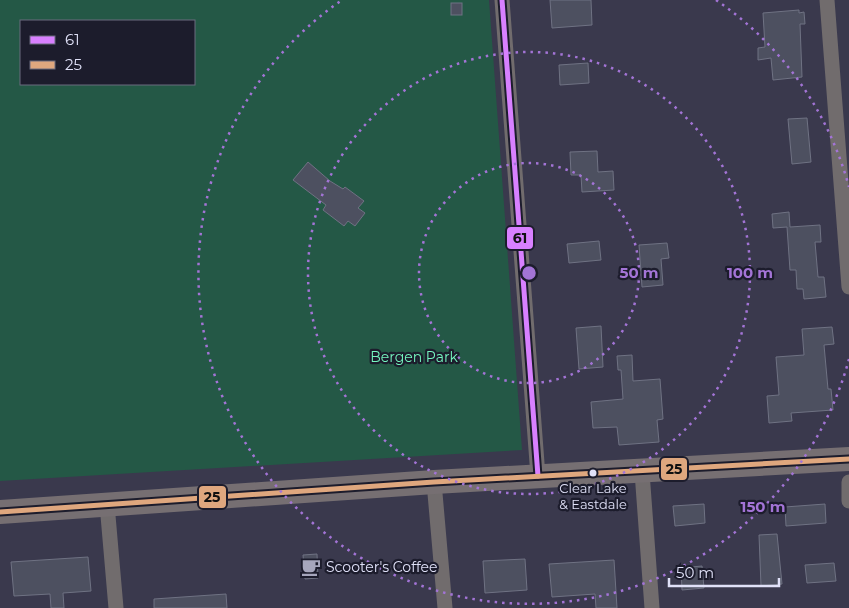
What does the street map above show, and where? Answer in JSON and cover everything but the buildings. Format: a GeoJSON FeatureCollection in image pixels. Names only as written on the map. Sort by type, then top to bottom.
{"type":"FeatureCollection","features":[{"type":"Feature","properties":{"kind":"main road"},"geometry":{"type":"LineString","coordinates":[[0,512],[434,482],[642,472],[849,459]]}},
{"type":"Feature","properties":{"kind":"street"},"geometry":{"type":"LineString","coordinates":[[502,0],[538,476]]}},
{"type":"Feature","properties":{"kind":"street"},"geometry":{"type":"LineString","coordinates":[[827,0],[849,286]]}},
{"type":"Feature","properties":{"kind":"street"},"geometry":{"type":"LineString","coordinates":[[642,472],[652,608]]}},
{"type":"Feature","properties":{"kind":"street"},"geometry":{"type":"LineString","coordinates":[[434,482],[445,608]]}},
{"type":"Feature","properties":{"kind":"street"},"geometry":{"type":"LineString","coordinates":[[849,482],[849,502]]}},
{"type":"Feature","properties":{"kind":"street"},"geometry":{"type":"LineString","coordinates":[[107,504],[116,608]]}},
{"type":"Feature","properties":{"kind":"green space","name":"Bergen Park"},"geometry":{"type":"Polygon","coordinates":[[[0,0],[489,0],[522,450],[0,481],[0,0]]]}},
{"type":"Feature","properties":{"kind":"transit line","name":"61"},"geometry":{"type":"LineString","coordinates":[[502,0],[538,476]]}},
{"type":"Feature","properties":{"kind":"transit line","name":"25"},"geometry":{"type":"LineString","coordinates":[[0,512],[434,482],[849,459]]}},
{"type":"Feature","properties":{"kind":"place","name":"Clear Lake & Eastdale"},"geometry":{"type":"Point","coordinates":[593,473]}},
{"type":"Feature","properties":{"kind":"place","name":"Scooter's Coffee"},"geometry":{"type":"Point","coordinates":[311,567]}}]}
